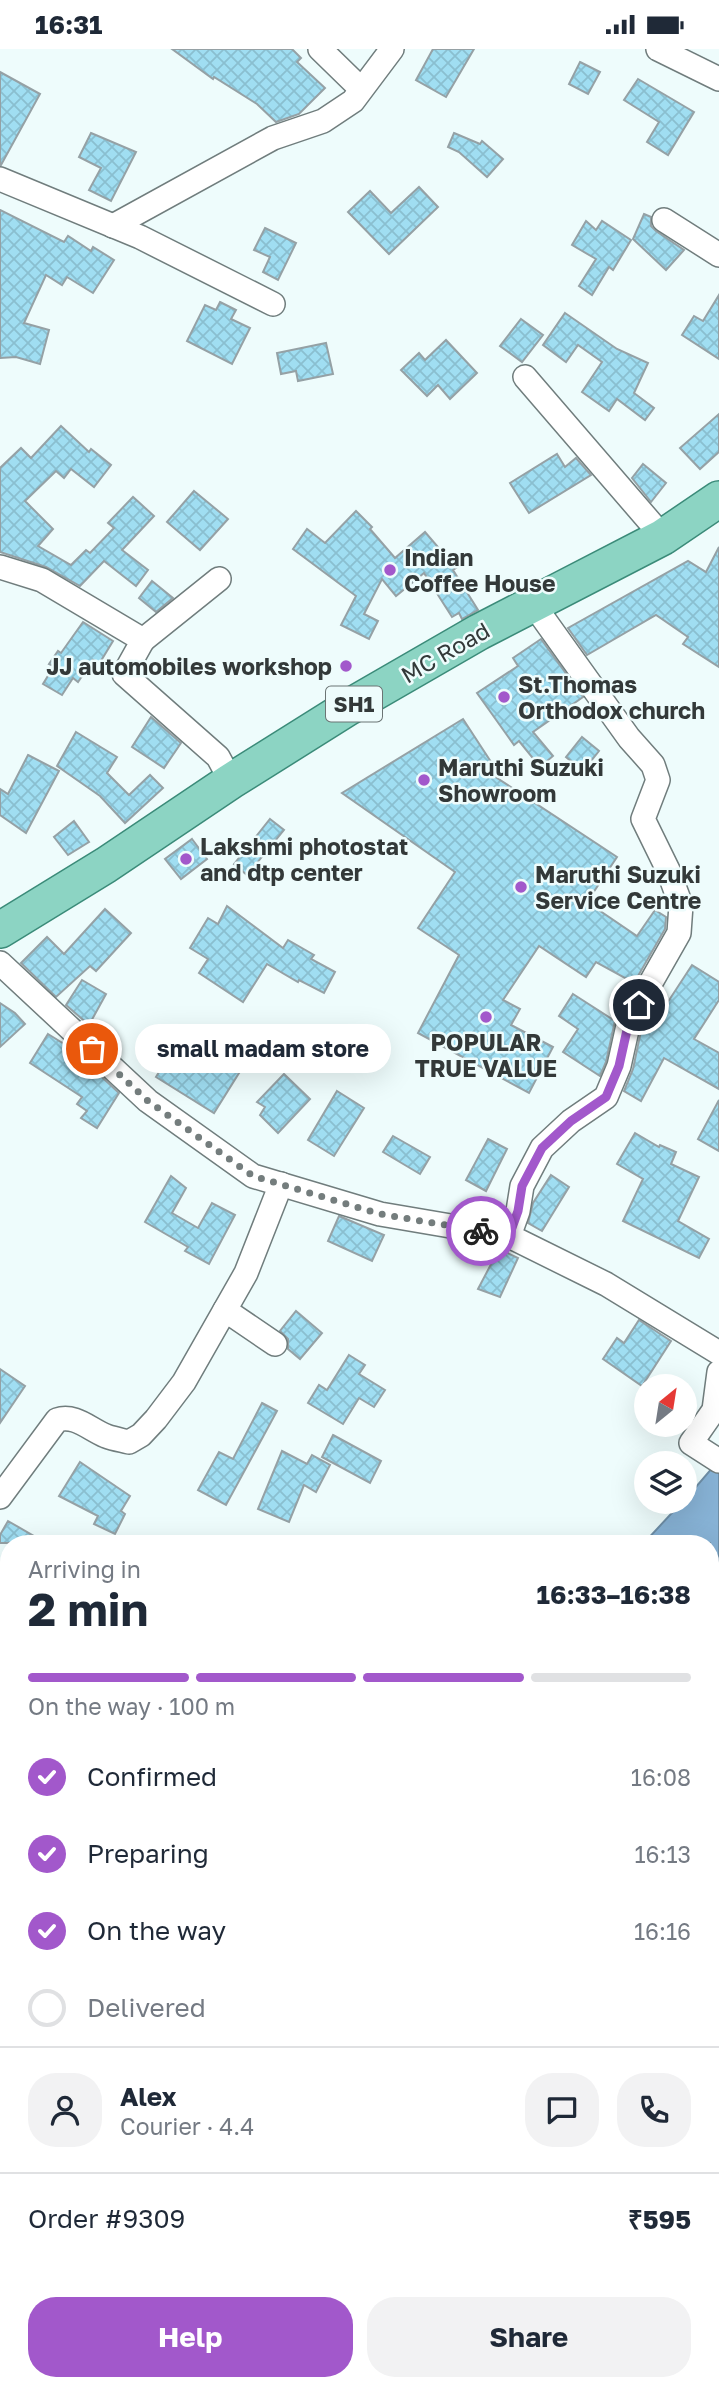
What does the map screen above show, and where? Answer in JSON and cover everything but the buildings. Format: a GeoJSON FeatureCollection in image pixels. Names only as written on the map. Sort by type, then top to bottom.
{"type":"FeatureCollection","features":[{"type":"Feature","properties":{"kind":"main road","name":"MC Road"},"geometry":{"type":"LineString","coordinates":[[0,930],[106,865],[231,781],[361,700],[479,632],[663,537],[719,499]]}},
{"type":"Feature","properties":{"kind":"street"},"geometry":{"type":"LineString","coordinates":[[320,49],[361,89]]}},
{"type":"Feature","properties":{"kind":"street"},"geometry":{"type":"LineString","coordinates":[[113,226],[273,138],[323,121],[353,101],[392,49]]}},
{"type":"Feature","properties":{"kind":"street"},"geometry":{"type":"LineString","coordinates":[[657,49],[719,79]]}},
{"type":"Feature","properties":{"kind":"street"},"geometry":{"type":"LineString","coordinates":[[0,179],[113,226],[273,304]]}},
{"type":"Feature","properties":{"kind":"street"},"geometry":{"type":"LineString","coordinates":[[664,220],[719,255]]}},
{"type":"Feature","properties":{"kind":"street"},"geometry":{"type":"LineString","coordinates":[[525,377],[663,537]]}},
{"type":"Feature","properties":{"kind":"street"},"geometry":{"type":"LineString","coordinates":[[0,566],[43,580],[143,640]]}},
{"type":"Feature","properties":{"kind":"street"},"geometry":{"type":"LineString","coordinates":[[219,579],[143,640],[124,674],[218,757],[231,781]]}},
{"type":"Feature","properties":{"kind":"street"},"geometry":{"type":"LineString","coordinates":[[509,1236],[518,1211],[522,1186],[542,1148],[571,1121],[606,1097],[619,1066],[629,1021],[679,933],[681,905],[668,870],[643,819],[658,779],[653,765],[629,738],[533,604]]}},
{"type":"Feature","properties":{"kind":"street"},"geometry":{"type":"LineString","coordinates":[[0,963],[148,1101],[253,1176],[380,1214],[509,1236],[606,1284],[719,1353]]}},
{"type":"Feature","properties":{"kind":"street"},"geometry":{"type":"LineString","coordinates":[[0,1497],[57,1420],[65,1417],[74,1419],[116,1439],[129,1442],[141,1435],[156,1419],[184,1382],[246,1273],[281,1184]]}},
{"type":"Feature","properties":{"kind":"street"},"geometry":{"type":"LineString","coordinates":[[225,1310],[275,1344]]}},
{"type":"Feature","properties":{"kind":"street"},"geometry":{"type":"LineString","coordinates":[[712,1456],[691,1443],[714,1410],[719,1372]]}},
{"type":"Feature","properties":{"kind":"water"},"geometry":{"type":"Polygon","coordinates":[[[719,1460],[719,1535],[651,1535],[671,1514],[697,1514],[697,1486],[719,1460]]]}},
{"type":"Feature","properties":{"kind":"way so far"},"geometry":{"type":"LineString","coordinates":[[92,1049],[148,1101],[253,1176],[380,1214],[481,1231]]}},
{"type":"Feature","properties":{"kind":"place","name":"Indian Coffee House"},"geometry":{"type":"Point","coordinates":[390,570]}},
{"type":"Feature","properties":{"kind":"place","name":"JJ automobiles workshop"},"geometry":{"type":"Point","coordinates":[346,666]}},
{"type":"Feature","properties":{"kind":"place","name":"St.Thomas Orthodox church"},"geometry":{"type":"Point","coordinates":[504,697]}},
{"type":"Feature","properties":{"kind":"place","name":"Maruthi Suzuki Showroom"},"geometry":{"type":"Point","coordinates":[424,780]}},
{"type":"Feature","properties":{"kind":"place","name":"Lakshmi photostat and dtp center"},"geometry":{"type":"Point","coordinates":[186,859]}},
{"type":"Feature","properties":{"kind":"place","name":"Maruthi Suzuki Service Centre"},"geometry":{"type":"Point","coordinates":[521,887]}},
{"type":"Feature","properties":{"kind":"place","name":"POPULAR TRUE VALUE"},"geometry":{"type":"Point","coordinates":[486,1017]}},
{"type":"Feature","properties":{"kind":"place","name":"small madam store"},"geometry":{"type":"Point","coordinates":[92,1049]}},
{"type":"Feature","properties":{"kind":"route"},"geometry":{"type":"LineString","coordinates":[[481,1231],[509,1236],[518,1211],[522,1186],[542,1148],[571,1121],[606,1097],[619,1066],[629,1021],[639,1005]]}}]}
